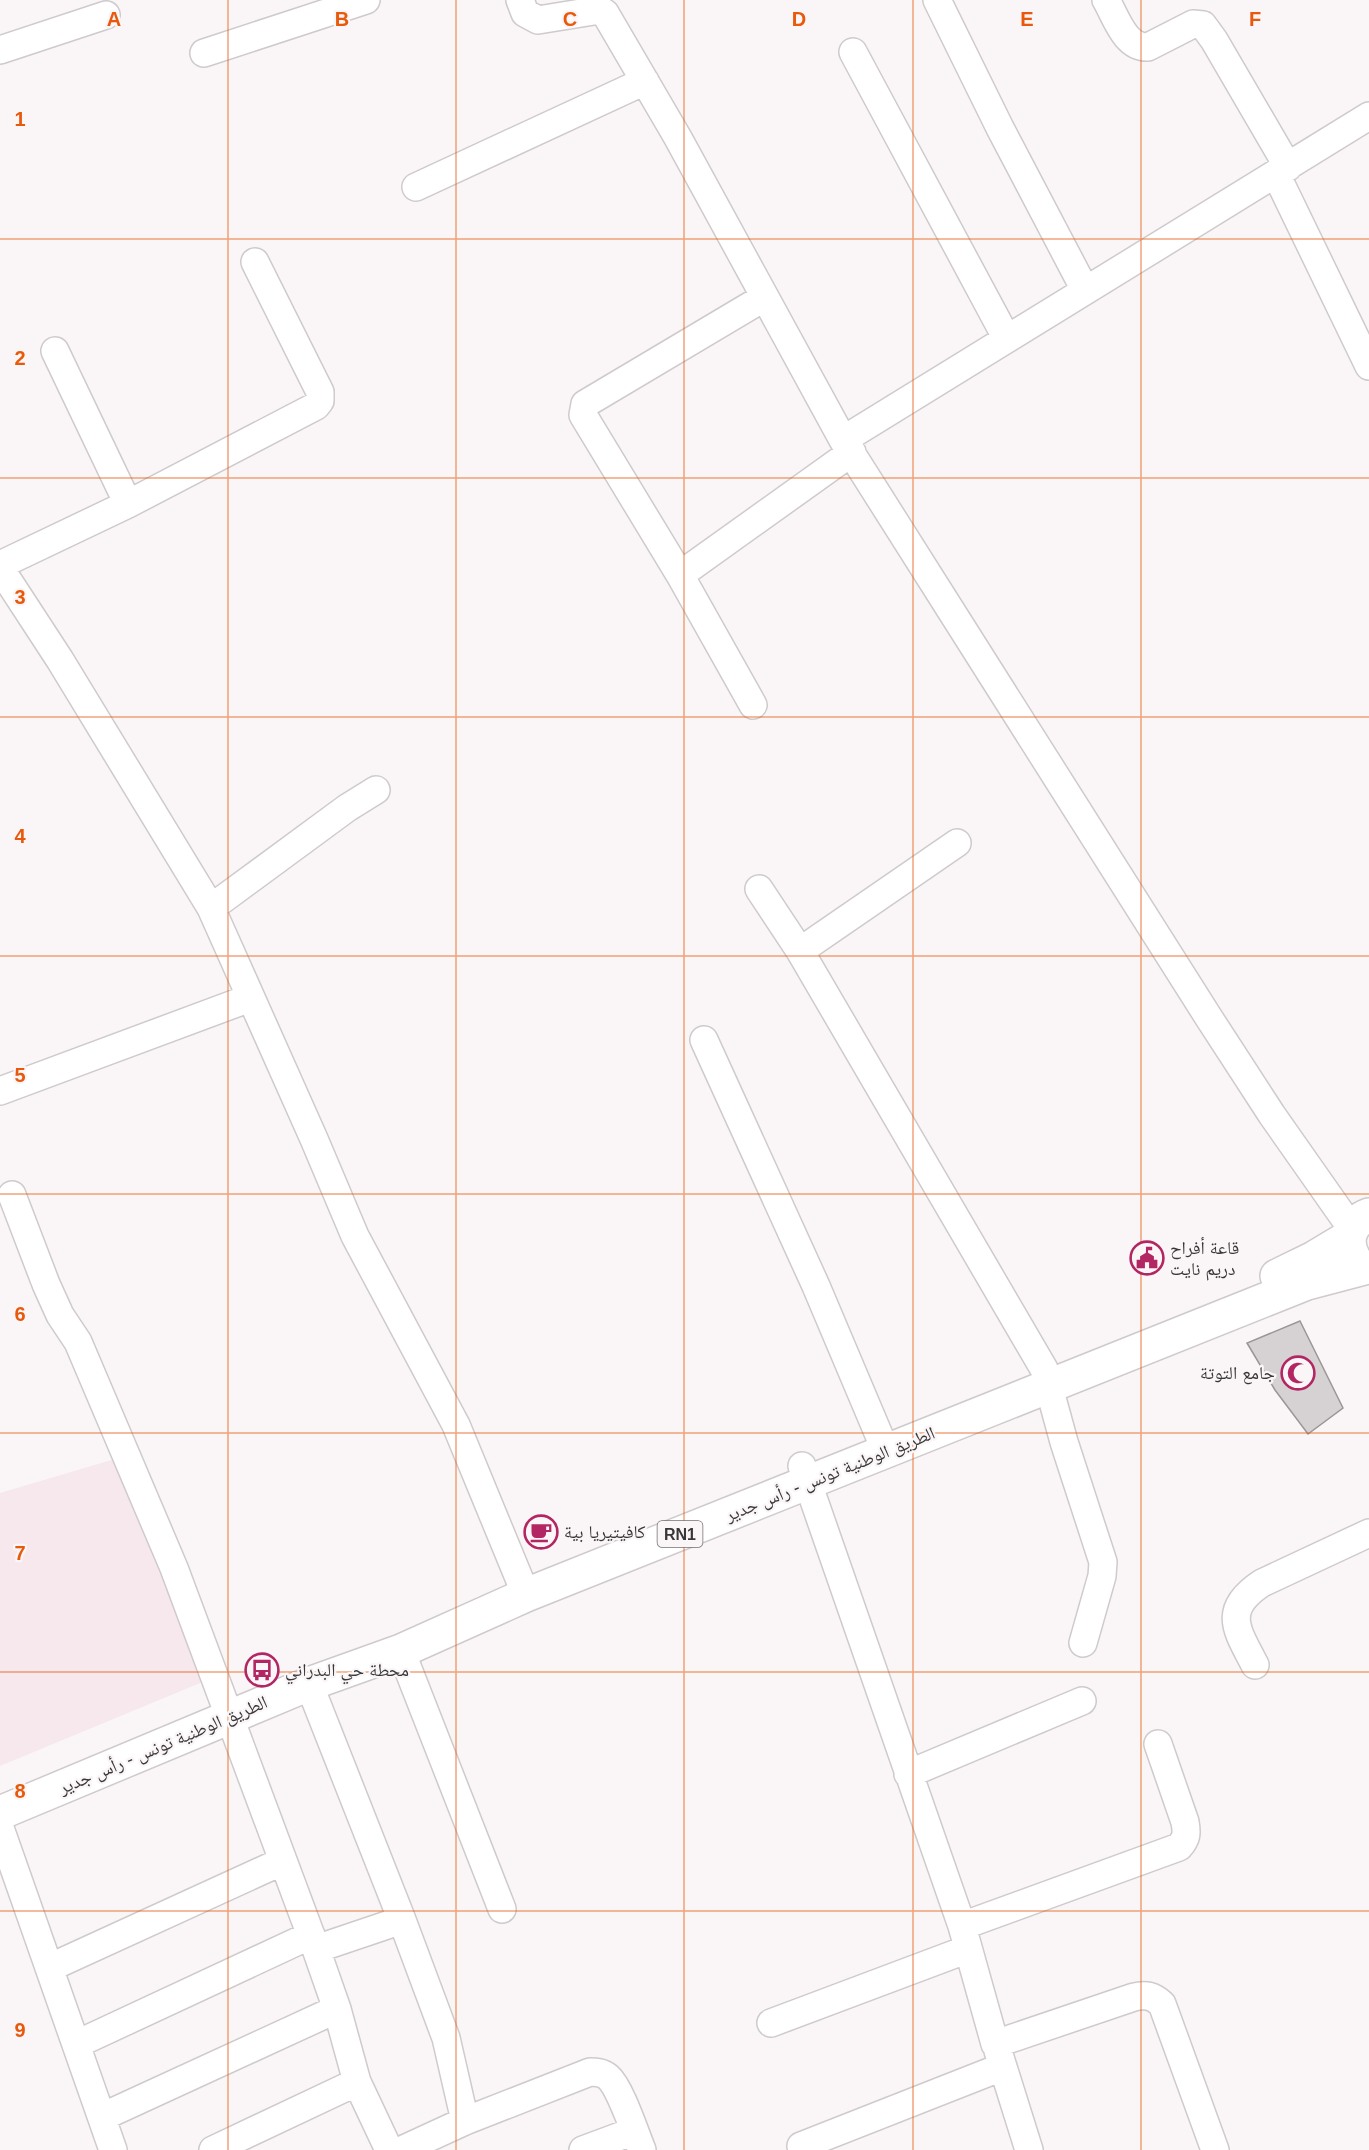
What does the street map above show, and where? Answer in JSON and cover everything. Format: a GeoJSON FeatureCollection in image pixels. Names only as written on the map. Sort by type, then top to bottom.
{"type":"FeatureCollection","features":[{"type":"Feature","properties":{"kind":"highway","name":"RN1"},"geometry":{"type":"LineString","coordinates":[[1357,1227],[1352,1255],[1357,1263],[1367,1269]]}},
{"type":"Feature","properties":{"kind":"highway","name":"الطريق الوطنية تونس - رأس جدير"},"geometry":{"type":"LineString","coordinates":[[0,1813],[133,1747],[226,1708],[1047,1377],[1314,1258],[1357,1227]]}},
{"type":"Feature","properties":{"kind":"highway","name":"الطريق الوطنية تونس - رأس جدير"},"geometry":{"type":"LineString","coordinates":[[806,1474],[879,1435],[1306,1283],[1367,1269]]}},
{"type":"Feature","properties":{"kind":"highway","name":"الطريق الوطنية تونس - رأس جدير"},"geometry":{"type":"LineString","coordinates":[[226,1708],[309,1684],[401,1651],[523,1588]]}},
{"type":"Feature","properties":{"kind":"highway","name":"الطريق الوطنية تونس - رأس جدير"},"geometry":{"type":"LineString","coordinates":[[0,1792],[133,1747]]}},
{"type":"Feature","properties":{"kind":"street"},"geometry":{"type":"LineString","coordinates":[[204,52],[313,19],[366,0]]}},
{"type":"Feature","properties":{"kind":"street"},"geometry":{"type":"LineString","coordinates":[[520,0],[525,13],[538,20],[600,10],[605,13],[847,446],[1278,1124],[1357,1227]]}},
{"type":"Feature","properties":{"kind":"street"},"geometry":{"type":"LineString","coordinates":[[937,0],[1000,128],[1085,290]]}},
{"type":"Feature","properties":{"kind":"street"},"geometry":{"type":"LineString","coordinates":[[1106,0],[1129,40],[1140,47],[1148,47],[1193,24],[1203,25],[1214,40],[1282,171],[1369,366]]}},
{"type":"Feature","properties":{"kind":"street"},"geometry":{"type":"LineString","coordinates":[[0,50],[106,15]]}},
{"type":"Feature","properties":{"kind":"street"},"geometry":{"type":"LineString","coordinates":[[854,52],[861,70],[1007,339]]}},
{"type":"Feature","properties":{"kind":"street"},"geometry":{"type":"LineString","coordinates":[[417,187],[645,81]]}},
{"type":"Feature","properties":{"kind":"street"},"geometry":{"type":"LineString","coordinates":[[680,575],[847,446],[1007,339],[1369,116]]}},
{"type":"Feature","properties":{"kind":"street"},"geometry":{"type":"LineString","coordinates":[[255,262],[320,392],[320,401],[316,406],[128,504],[0,566],[211,908],[355,1236],[456,1425],[523,1588]]}},
{"type":"Feature","properties":{"kind":"street"},"geometry":{"type":"LineString","coordinates":[[753,705],[680,575],[584,415],[584,406],[765,297]]}},
{"type":"Feature","properties":{"kind":"street"},"geometry":{"type":"LineString","coordinates":[[55,351],[128,504]]}},
{"type":"Feature","properties":{"kind":"street"},"geometry":{"type":"LineString","coordinates":[[211,908],[347,807],[376,790]]}},
{"type":"Feature","properties":{"kind":"street"},"geometry":{"type":"LineString","coordinates":[[800,951],[957,843]]}},
{"type":"Feature","properties":{"kind":"street"},"geometry":{"type":"LineString","coordinates":[[759,889],[800,951],[1047,1377],[1064,1442],[1103,1562],[1102,1576],[1083,1643]]}},
{"type":"Feature","properties":{"kind":"street"},"geometry":{"type":"LineString","coordinates":[[0,1091],[249,998]]}},
{"type":"Feature","properties":{"kind":"street"},"geometry":{"type":"LineString","coordinates":[[705,1040],[816,1286],[879,1435]]}},
{"type":"Feature","properties":{"kind":"street"},"geometry":{"type":"LineString","coordinates":[[12,1195],[46,1284],[60,1315],[78,1342],[123,1443],[174,1568],[314,1942],[357,2082],[389,2150]]}},
{"type":"Feature","properties":{"kind":"street"},"geometry":{"type":"LineString","coordinates":[[806,1474],[965,1938],[1029,2150]]}},
{"type":"Feature","properties":{"kind":"street"},"geometry":{"type":"LineString","coordinates":[[1256,1665],[1238,1630],[1237,1611],[1244,1597],[1262,1583],[1369,1533]]}},
{"type":"Feature","properties":{"kind":"street"},"geometry":{"type":"LineString","coordinates":[[401,1651],[502,1909]]}},
{"type":"Feature","properties":{"kind":"street"},"geometry":{"type":"LineString","coordinates":[[309,1684],[446,2038],[465,2121]]}},
{"type":"Feature","properties":{"kind":"street"},"geometry":{"type":"LineString","coordinates":[[908,1774],[1082,1701]]}},
{"type":"Feature","properties":{"kind":"street"},"geometry":{"type":"LineString","coordinates":[[771,2024],[1179,1847],[1185,1840],[1187,1832],[1185,1822],[1158,1744]]}},
{"type":"Feature","properties":{"kind":"street"},"geometry":{"type":"LineString","coordinates":[[0,1828],[113,2150]]}},
{"type":"Feature","properties":{"kind":"street"},"geometry":{"type":"LineString","coordinates":[[49,1968],[283,1861]]}},
{"type":"Feature","properties":{"kind":"street"},"geometry":{"type":"LineString","coordinates":[[77,2044],[314,1942],[402,1920]]}},
{"type":"Feature","properties":{"kind":"street"},"geometry":{"type":"LineString","coordinates":[[801,2146],[1134,1997],[1147,1995],[1162,2004],[1215,2150]]}},
{"type":"Feature","properties":{"kind":"street"},"geometry":{"type":"LineString","coordinates":[[102,2117],[336,2009]]}},
{"type":"Feature","properties":{"kind":"street"},"geometry":{"type":"LineString","coordinates":[[402,2150],[465,2121],[590,2072],[599,2072],[610,2079],[616,2089],[638,2140],[583,2150]]}},
{"type":"Feature","properties":{"kind":"street"},"geometry":{"type":"LineString","coordinates":[[213,2150],[357,2082]]}},
{"type":"Feature","properties":{"kind":"shaded area"},"geometry":{"type":"Polygon","coordinates":[[[115,1459],[205,1681],[0,1766],[0,1493],[115,1459]]]}},
{"type":"Feature","properties":{"kind":"building"},"geometry":{"type":"Polygon","coordinates":[[[1300,1321],[1343,1408],[1308,1434],[1275,1390],[1247,1343],[1300,1321]]]}},
{"type":"Feature","properties":{"kind":"place","name":"قاعة أفراح دريم نايت"},"geometry":{"type":"Point","coordinates":[1147,1258]}},
{"type":"Feature","properties":{"kind":"place","name":"جامع التوتة"},"geometry":{"type":"Point","coordinates":[1298,1373]}},
{"type":"Feature","properties":{"kind":"place","name":"كافيتيريا بية"},"geometry":{"type":"Point","coordinates":[541,1532]}},
{"type":"Feature","properties":{"kind":"place","name":"محطة حي البدراني"},"geometry":{"type":"Point","coordinates":[262,1670]}}]}
